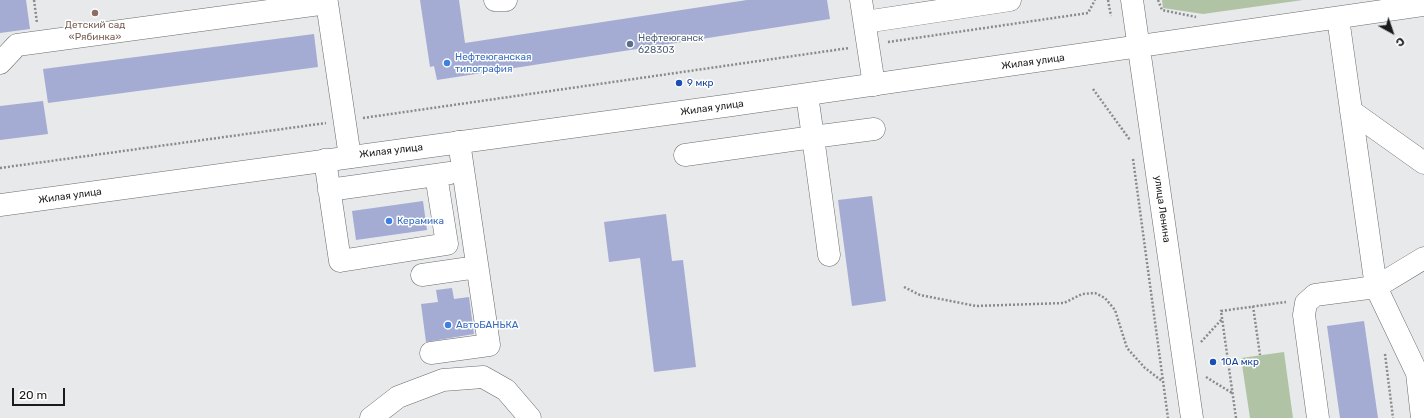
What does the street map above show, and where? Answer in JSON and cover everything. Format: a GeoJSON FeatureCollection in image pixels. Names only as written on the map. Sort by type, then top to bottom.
{"type":"FeatureCollection","features":[{"type":"Feature","properties":{"kind":"main road"},"geometry":{"type":"LineString","coordinates":[[494,0],[506,0]]}},
{"type":"Feature","properties":{"kind":"main road"},"geometry":{"type":"LineString","coordinates":[[861,0],[874,85]]}},
{"type":"Feature","properties":{"kind":"main road"},"geometry":{"type":"LineString","coordinates":[[865,22],[1010,0]]}},
{"type":"Feature","properties":{"kind":"main road","name":"улица Ленина"},"geometry":{"type":"LineString","coordinates":[[1132,0],[1192,418]]}},
{"type":"Feature","properties":{"kind":"main road"},"geometry":{"type":"LineString","coordinates":[[0,63],[17,45],[271,5],[327,2],[350,157]]}},
{"type":"Feature","properties":{"kind":"main road","name":"Жилая улица"},"geometry":{"type":"LineString","coordinates":[[0,205],[807,95],[1424,5]]}},
{"type":"Feature","properties":{"kind":"main road"},"geometry":{"type":"LineString","coordinates":[[1338,18],[1376,287],[1417,374],[1422,418]]}},
{"type":"Feature","properties":{"kind":"main road"},"geometry":{"type":"LineString","coordinates":[[807,95],[829,255]]}},
{"type":"Feature","properties":{"kind":"main road"},"geometry":{"type":"LineString","coordinates":[[1351,111],[1424,163]]}},
{"type":"Feature","properties":{"kind":"main road"},"geometry":{"type":"LineString","coordinates":[[685,155],[874,129]]}},
{"type":"Feature","properties":{"kind":"main road"},"geometry":{"type":"LineString","coordinates":[[431,353],[489,345],[477,267],[474,207],[463,171],[459,142]]}},
{"type":"Feature","properties":{"kind":"main road"},"geometry":{"type":"LineString","coordinates":[[325,160],[340,261],[447,244],[436,175]]}},
{"type":"Feature","properties":{"kind":"main road"},"geometry":{"type":"LineString","coordinates":[[330,190],[463,171]]}},
{"type":"Feature","properties":{"kind":"main road"},"geometry":{"type":"LineString","coordinates":[[1318,418],[1304,315],[1306,303],[1315,294],[1376,287],[1424,258]]}},
{"type":"Feature","properties":{"kind":"main road"},"geometry":{"type":"LineString","coordinates":[[422,275],[477,267]]}},
{"type":"Feature","properties":{"kind":"main road"},"geometry":{"type":"LineString","coordinates":[[371,418],[398,397],[443,380],[483,377],[506,390],[530,418]]}},
{"type":"Feature","properties":{"kind":"path"},"geometry":{"type":"LineString","coordinates":[[34,0],[37,28]]}},
{"type":"Feature","properties":{"kind":"path"},"geometry":{"type":"LineString","coordinates":[[0,168],[1088,13],[1095,0]]}},
{"type":"Feature","properties":{"kind":"path"},"geometry":{"type":"LineString","coordinates":[[1108,0],[1111,16]]}},
{"type":"Feature","properties":{"kind":"path"},"geometry":{"type":"LineString","coordinates":[[1158,0],[1162,10]]}},
{"type":"Feature","properties":{"kind":"path"},"geometry":{"type":"LineString","coordinates":[[1093,89],[1130,138],[1131,146]]}},
{"type":"Feature","properties":{"kind":"path"},"geometry":{"type":"LineString","coordinates":[[1132,154],[1168,418]]}},
{"type":"Feature","properties":{"kind":"path"},"geometry":{"type":"LineString","coordinates":[[904,287],[920,295],[976,306],[1064,303],[1082,294],[1095,293],[1105,298],[1115,310],[1127,348],[1145,368],[1163,381]]}},
{"type":"Feature","properties":{"kind":"path"},"geometry":{"type":"LineString","coordinates":[[1236,418],[1221,311],[1311,298]]}},
{"type":"Feature","properties":{"kind":"path"},"geometry":{"type":"LineString","coordinates":[[1253,306],[1260,355]]}},
{"type":"Feature","properties":{"kind":"path"},"geometry":{"type":"LineString","coordinates":[[1202,349],[1201,342],[1222,319]]}},
{"type":"Feature","properties":{"kind":"path"},"geometry":{"type":"LineString","coordinates":[[1384,348],[1393,418]]}},
{"type":"Feature","properties":{"kind":"path"},"geometry":{"type":"LineString","coordinates":[[1205,376],[1233,393]]}},
{"type":"Feature","properties":{"kind":"green space"},"geometry":{"type":"Polygon","coordinates":[[[1162,0],[1303,0],[1203,14],[1163,8],[1162,0]]]}},
{"type":"Feature","properties":{"kind":"green space"},"geometry":{"type":"Polygon","coordinates":[[[1284,352],[1293,418],[1250,418],[1241,358],[1284,352]]]}},
{"type":"Feature","properties":{"kind":"building"},"geometry":{"type":"Polygon","coordinates":[[[0,0],[26,0],[30,29],[0,33],[0,0]]]}},
{"type":"Feature","properties":{"kind":"building"},"geometry":{"type":"Polygon","coordinates":[[[420,0],[459,0],[465,43],[747,0],[827,0],[830,19],[437,80],[434,66],[430,67],[420,0]]]}},
{"type":"Feature","properties":{"kind":"building"},"geometry":{"type":"Polygon","coordinates":[[[314,34],[318,67],[48,103],[43,69],[314,34]]]}},
{"type":"Feature","properties":{"kind":"building"},"geometry":{"type":"Polygon","coordinates":[[[43,101],[48,134],[0,140],[0,106],[43,101]]]}},
{"type":"Feature","properties":{"kind":"building"},"geometry":{"type":"Polygon","coordinates":[[[872,196],[886,301],[852,306],[838,200],[872,196]]]}},
{"type":"Feature","properties":{"kind":"building","name":"Керамика"},"geometry":{"type":"Polygon","coordinates":[[[423,201],[427,230],[356,240],[352,211],[423,201]]]}},
{"type":"Feature","properties":{"kind":"building"},"geometry":{"type":"Polygon","coordinates":[[[666,214],[672,261],[683,260],[696,367],[654,372],[640,258],[609,262],[604,222],[666,214]]]}},
{"type":"Feature","properties":{"kind":"building","name":"АвтоБАНЬКА"},"geometry":{"type":"Polygon","coordinates":[[[452,288],[454,299],[469,297],[474,334],[426,342],[421,304],[438,302],[436,290],[452,288]]]}},
{"type":"Feature","properties":{"kind":"building"},"geometry":{"type":"Polygon","coordinates":[[[1364,321],[1378,418],[1340,418],[1327,326],[1364,321]]]}},
{"type":"Feature","properties":{"kind":"place","name":"Детский сад «Рябинка»"},"geometry":{"type":"Point","coordinates":[95,13]}},
{"type":"Feature","properties":{"kind":"place","name":"Нефтеюганск 628303"},"geometry":{"type":"Point","coordinates":[630,44]}},
{"type":"Feature","properties":{"kind":"place","name":"Нефтеюганская типография"},"geometry":{"type":"Point","coordinates":[447,63]}},
{"type":"Feature","properties":{"kind":"place","name":"9 мкр"},"geometry":{"type":"Point","coordinates":[679,83]}},
{"type":"Feature","properties":{"kind":"place","name":"Керамика"},"geometry":{"type":"Point","coordinates":[389,221]}},
{"type":"Feature","properties":{"kind":"place","name":"АвтоБАНЬКА"},"geometry":{"type":"Point","coordinates":[448,325]}},
{"type":"Feature","properties":{"kind":"place","name":"10А мкр"},"geometry":{"type":"Point","coordinates":[1213,362]}}]}
